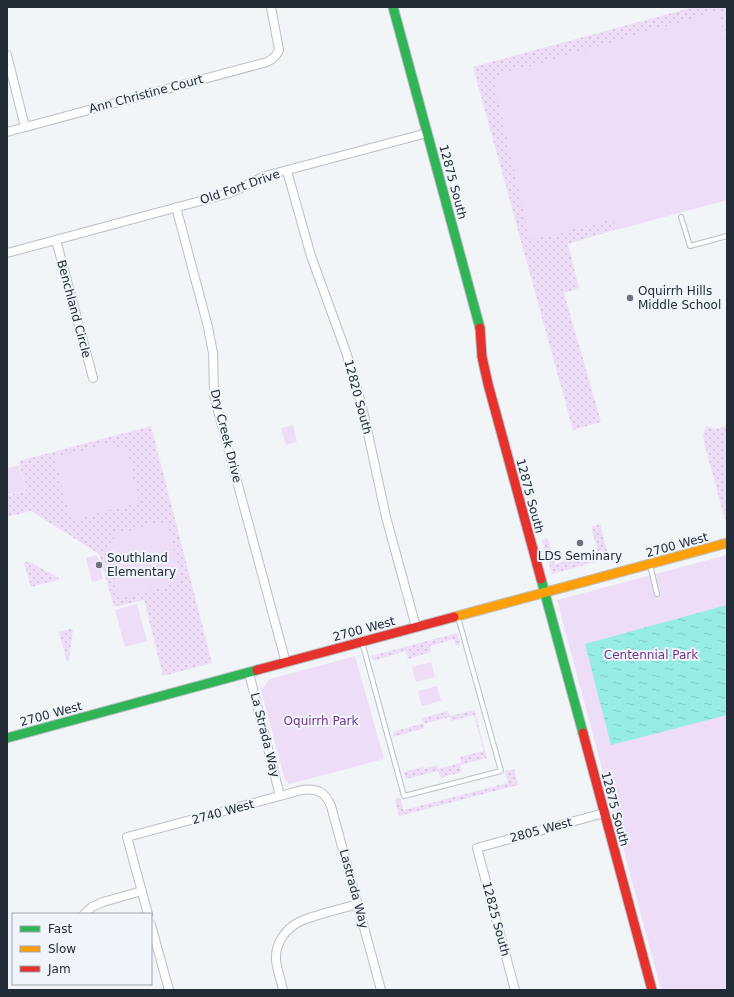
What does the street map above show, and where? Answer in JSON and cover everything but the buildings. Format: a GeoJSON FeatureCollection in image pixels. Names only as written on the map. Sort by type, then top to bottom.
{"type":"FeatureCollection","features":[{"type":"Feature","properties":{"kind":"street","name":"Ann Christine Court"},"geometry":{"type":"LineString","coordinates":[[7,132],[267,62],[277,55],[279,50],[271,7]]}},
{"type":"Feature","properties":{"kind":"street","name":"12875 South"},"geometry":{"type":"LineString","coordinates":[[393,7],[480,330],[482,357],[488,384],[652,990]]}},
{"type":"Feature","properties":{"kind":"street"},"geometry":{"type":"LineString","coordinates":[[7,55],[25,127]]}},
{"type":"Feature","properties":{"kind":"street","name":"Old Fort Drive"},"geometry":{"type":"LineString","coordinates":[[7,253],[230,193],[266,176],[427,133]]}},
{"type":"Feature","properties":{"kind":"street","name":"12820 South"},"geometry":{"type":"LineString","coordinates":[[287,171],[311,256],[355,381],[364,415],[386,517],[416,627]]}},
{"type":"Feature","properties":{"kind":"street","name":"Dry Creek Drive"},"geometry":{"type":"LineString","coordinates":[[176,207],[211,340],[213,353],[214,394],[217,407],[286,663]]}},
{"type":"Feature","properties":{"kind":"street","name":"Benchland Circle"},"geometry":{"type":"LineString","coordinates":[[56,240],[93,378]]}},
{"type":"Feature","properties":{"kind":"street","name":"2700 West"},"geometry":{"type":"LineString","coordinates":[[7,738],[727,544]]}},
{"type":"Feature","properties":{"kind":"street","name":"La Strada Way"},"geometry":{"type":"LineString","coordinates":[[249,673],[280,796]]}},
{"type":"Feature","properties":{"kind":"street","name":"2740 West"},"geometry":{"type":"LineString","coordinates":[[142,891],[127,837],[280,796],[307,790],[320,791]]}},
{"type":"Feature","properties":{"kind":"street","name":"Lastrada Way"},"geometry":{"type":"LineString","coordinates":[[320,791],[327,797],[331,806],[381,990]]}},
{"type":"Feature","properties":{"kind":"street","name":"2805 West"},"geometry":{"type":"LineString","coordinates":[[477,848],[604,813]]}},
{"type":"Feature","properties":{"kind":"street","name":"12825 South"},"geometry":{"type":"LineString","coordinates":[[477,848],[516,990]]}},
{"type":"Feature","properties":{"kind":"street"},"geometry":{"type":"LineString","coordinates":[[85,913],[92,907],[102,902],[142,891],[148,913]]}},
{"type":"Feature","properties":{"kind":"street"},"geometry":{"type":"LineString","coordinates":[[283,990],[276,958],[282,937],[289,928],[310,918],[358,904]]}},
{"type":"Feature","properties":{"kind":"street"},"geometry":{"type":"LineString","coordinates":[[152,929],[169,990]]}},
{"type":"Feature","properties":{"kind":"lane"},"geometry":{"type":"LineString","coordinates":[[681,217],[690,246],[727,236]]}},
{"type":"Feature","properties":{"kind":"lane"},"geometry":{"type":"LineString","coordinates":[[650,564],[657,594]]}},
{"type":"Feature","properties":{"kind":"lane"},"geometry":{"type":"LineString","coordinates":[[362,642],[404,796],[501,772],[458,616]]}},
{"type":"Feature","properties":{"kind":"green space"},"geometry":{"type":"Polygon","coordinates":[[[694,7],[727,7],[727,196],[568,244],[579,288],[564,293],[601,422],[573,430],[473,67],[694,7]]]}},
{"type":"Feature","properties":{"kind":"green space"},"geometry":{"type":"Polygon","coordinates":[[[714,12],[719,14],[727,44],[727,200],[616,230],[613,219],[535,239],[529,235],[494,82],[497,76],[714,12]]]}},
{"type":"Feature","properties":{"kind":"green space"},"geometry":{"type":"Polygon","coordinates":[[[727,422],[727,522],[703,435],[707,426],[721,428],[727,422]]]}},
{"type":"Feature","properties":{"kind":"green space"},"geometry":{"type":"Polygon","coordinates":[[[293,425],[297,442],[286,445],[281,428],[293,425]]]}},
{"type":"Feature","properties":{"kind":"green space"},"geometry":{"type":"Polygon","coordinates":[[[151,426],[212,663],[163,676],[144,600],[114,607],[99,554],[31,511],[7,517],[7,496],[26,490],[19,461],[151,426]]]}},
{"type":"Feature","properties":{"kind":"green space"},"geometry":{"type":"Polygon","coordinates":[[[108,443],[127,450],[139,502],[74,520],[69,513],[55,458],[108,443]]]}},
{"type":"Feature","properties":{"kind":"green space"},"geometry":{"type":"Polygon","coordinates":[[[19,465],[26,490],[7,495],[7,468],[19,465]]]}},
{"type":"Feature","properties":{"kind":"green space"},"geometry":{"type":"Polygon","coordinates":[[[167,521],[182,581],[120,599],[108,551],[116,534],[167,521]]]}},
{"type":"Feature","properties":{"kind":"green space"},"geometry":{"type":"Polygon","coordinates":[[[600,524],[609,558],[552,574],[542,540],[548,538],[555,564],[598,552],[591,527],[600,524]]]}},
{"type":"Feature","properties":{"kind":"green space"},"geometry":{"type":"Polygon","coordinates":[[[97,555],[103,579],[92,582],[86,558],[97,555]]]}},
{"type":"Feature","properties":{"kind":"green space","name":"Centennial Park"},"geometry":{"type":"Polygon","coordinates":[[[727,555],[727,990],[661,990],[557,600],[727,555]]]}},
{"type":"Feature","properties":{"kind":"green space"},"geometry":{"type":"Polygon","coordinates":[[[28,561],[59,578],[58,580],[31,587],[24,563],[28,561]]]}},
{"type":"Feature","properties":{"kind":"green space"},"geometry":{"type":"Polygon","coordinates":[[[137,604],[147,641],[125,647],[115,610],[137,604]]]}},
{"type":"Feature","properties":{"kind":"green space"},"geometry":{"type":"Polygon","coordinates":[[[70,629],[73,630],[69,661],[67,662],[59,632],[70,629]]]}},
{"type":"Feature","properties":{"kind":"green space"},"geometry":{"type":"Polygon","coordinates":[[[457,633],[460,645],[456,646],[454,639],[430,646],[431,652],[408,659],[406,651],[373,661],[371,656],[457,633]]]}},
{"type":"Feature","properties":{"kind":"green space","name":"Oquirrh Park"},"geometry":{"type":"Polygon","coordinates":[[[355,656],[384,759],[289,784],[285,780],[261,690],[270,679],[355,656]]]}},
{"type":"Feature","properties":{"kind":"green space"},"geometry":{"type":"Polygon","coordinates":[[[431,662],[435,677],[416,682],[412,667],[431,662]]]}},
{"type":"Feature","properties":{"kind":"green space"},"geometry":{"type":"Polygon","coordinates":[[[437,686],[441,701],[422,706],[418,691],[437,686]]]}},
{"type":"Feature","properties":{"kind":"green space"},"geometry":{"type":"Polygon","coordinates":[[[474,710],[487,758],[460,765],[462,772],[441,778],[438,771],[406,779],[404,772],[423,767],[424,769],[437,765],[438,769],[461,763],[460,757],[484,751],[474,715],[451,721],[450,717],[423,724],[424,728],[394,737],[393,732],[424,723],[422,718],[448,711],[450,716],[474,710]]]}},
{"type":"Feature","properties":{"kind":"green space"},"geometry":{"type":"Polygon","coordinates":[[[514,769],[518,785],[399,816],[395,799],[400,798],[404,810],[508,783],[505,771],[514,769]]]}},
{"type":"Feature","properties":{"kind":"water"},"geometry":{"type":"Polygon","coordinates":[[[727,605],[727,715],[611,745],[585,644],[727,605]]]}},
{"type":"Feature","properties":{"kind":"traffic: fast"},"geometry":{"type":"LineString","coordinates":[[393,7],[480,328]]}},
{"type":"Feature","properties":{"kind":"traffic: fast"},"geometry":{"type":"LineString","coordinates":[[541,579],[583,733]]}},
{"type":"Feature","properties":{"kind":"traffic: fast"},"geometry":{"type":"LineString","coordinates":[[7,738],[257,670]]}},
{"type":"Feature","properties":{"kind":"traffic: slow"},"geometry":{"type":"LineString","coordinates":[[454,617],[727,543]]}},
{"type":"Feature","properties":{"kind":"traffic: jam"},"geometry":{"type":"LineString","coordinates":[[480,328],[482,357],[488,384],[541,579]]}},
{"type":"Feature","properties":{"kind":"traffic: jam"},"geometry":{"type":"LineString","coordinates":[[257,670],[454,617]]}},
{"type":"Feature","properties":{"kind":"traffic: jam"},"geometry":{"type":"LineString","coordinates":[[583,733],[652,990]]}},
{"type":"Feature","properties":{"kind":"place","name":"Oquirrh Hills Middle School"},"geometry":{"type":"Point","coordinates":[630,298]}},
{"type":"Feature","properties":{"kind":"place","name":"LDS Seminary"},"geometry":{"type":"Point","coordinates":[580,543]}},
{"type":"Feature","properties":{"kind":"place","name":"Southland Elementary"},"geometry":{"type":"Point","coordinates":[99,565]}}]}
